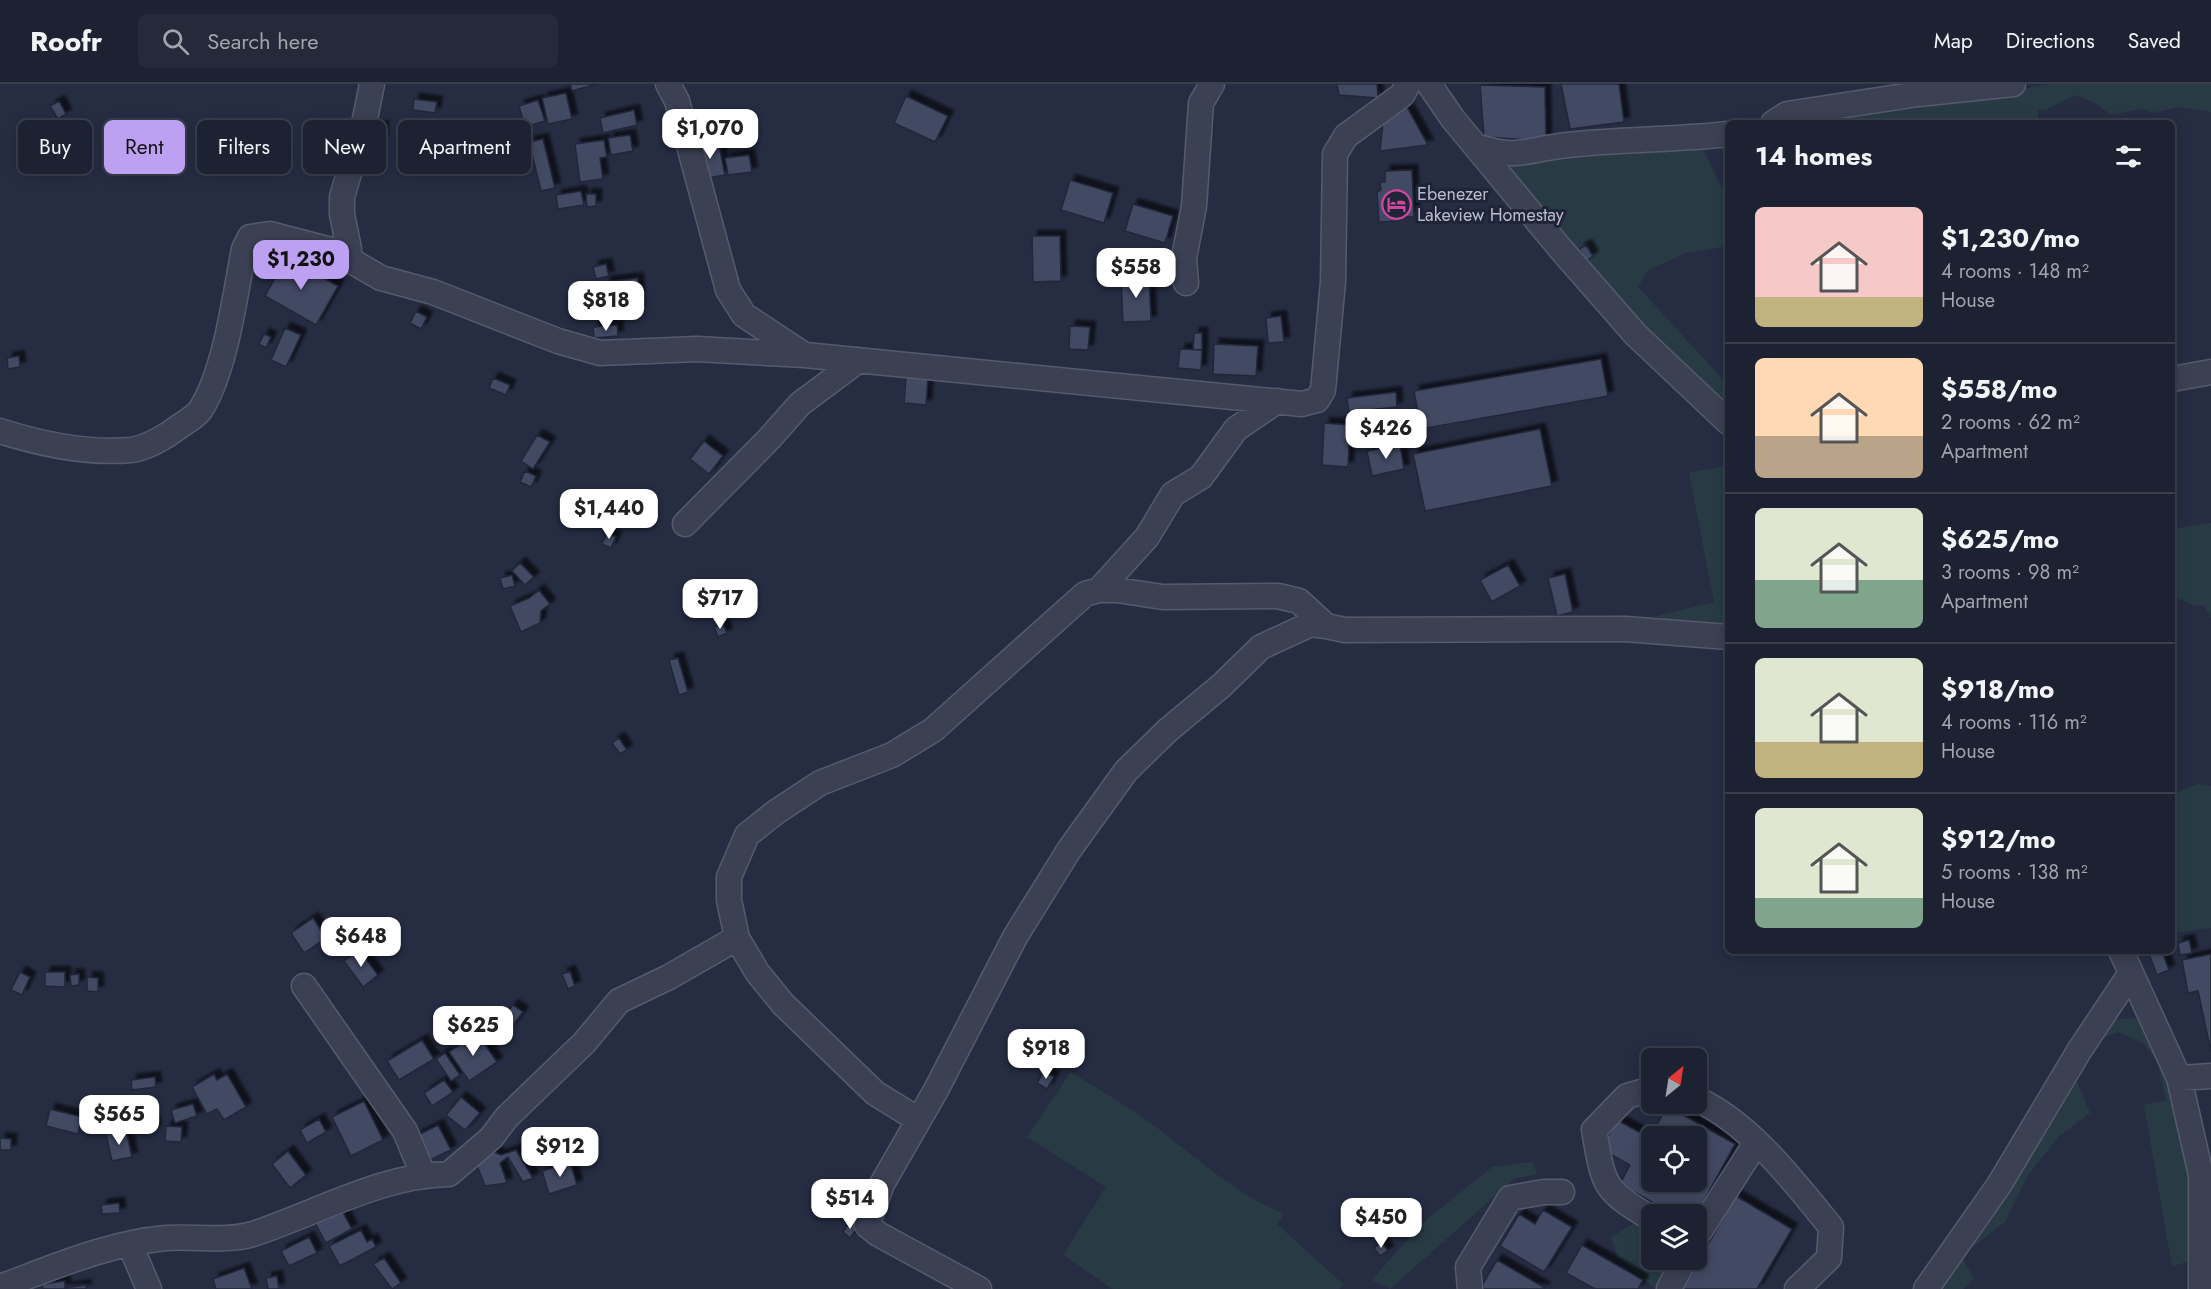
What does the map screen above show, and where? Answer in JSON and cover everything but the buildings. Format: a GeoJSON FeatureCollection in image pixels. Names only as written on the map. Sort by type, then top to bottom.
{"type":"FeatureCollection","features":[{"type":"Feature","properties":{"kind":"street"},"geometry":{"type":"LineString","coordinates":[[347,254],[349,249],[342,214],[342,197],[365,120],[372,84]]}},
{"type":"Feature","properties":{"kind":"street"},"geometry":{"type":"LineString","coordinates":[[668,84],[677,101],[728,290],[744,315],[805,355]]}},
{"type":"Feature","properties":{"kind":"street"},"geometry":{"type":"LineString","coordinates":[[1186,283],[1184,258],[1194,206],[1201,104],[1212,84]]}},
{"type":"Feature","properties":{"kind":"street"},"geometry":{"type":"LineString","coordinates":[[0,431],[35,442],[73,448],[133,450],[154,441],[200,412],[228,331],[244,249],[250,237],[270,234],[347,254],[356,263],[381,278],[433,292],[583,349],[600,353],[697,349],[805,355],[1302,404],[1317,400],[1323,390],[1333,282],[1335,154],[1346,136],[1402,95],[1408,84]]}},
{"type":"Feature","properties":{"kind":"street"},"geometry":{"type":"LineString","coordinates":[[1429,84],[1453,119],[1559,247],[1636,335],[1725,419]]}},
{"type":"Feature","properties":{"kind":"street"},"geometry":{"type":"LineString","coordinates":[[1778,120],[1787,114],[1918,94],[2013,84]]}},
{"type":"Feature","properties":{"kind":"street"},"geometry":{"type":"LineString","coordinates":[[1478,147],[1503,155],[1520,155],[1568,145],[1725,134]]}},
{"type":"Feature","properties":{"kind":"street"},"geometry":{"type":"LineString","coordinates":[[685,524],[800,404],[858,360]]}},
{"type":"Feature","properties":{"kind":"street"},"geometry":{"type":"LineString","coordinates":[[2175,378],[2211,372]]}},
{"type":"Feature","properties":{"kind":"street"},"geometry":{"type":"LineString","coordinates":[[1099,590],[1147,537],[1173,494],[1201,477],[1236,429],[1277,401]]}},
{"type":"Feature","properties":{"kind":"street"},"geometry":{"type":"LineString","coordinates":[[917,1119],[875,1093],[783,1004],[757,972],[737,939],[729,900],[729,877],[747,836],[820,783],[892,755],[933,730],[1070,605],[1085,594],[1099,590],[1124,590],[1163,597],[1278,596],[1299,601],[1326,626]]}},
{"type":"Feature","properties":{"kind":"street"},"geometry":{"type":"LineString","coordinates":[[979,1289],[878,1234],[867,1225],[869,1214],[882,1184],[917,1119],[936,1090],[1015,937],[1069,850],[1126,771],[1261,647],[1311,624],[1345,630],[1625,628],[1725,637]]}},
{"type":"Feature","properties":{"kind":"street"},"geometry":{"type":"LineString","coordinates":[[0,1287],[99,1252],[130,1245],[166,1238],[251,1234],[332,1203],[423,1174],[449,1174],[475,1153],[584,1042],[619,1001],[669,977],[737,939]]}},
{"type":"Feature","properties":{"kind":"street"},"geometry":{"type":"LineString","coordinates":[[2122,954],[2179,1078],[2201,1175],[2201,1289]]}},
{"type":"Feature","properties":{"kind":"street"},"geometry":{"type":"LineString","coordinates":[[1926,1289],[1999,1185],[2079,1051],[2131,973]]}},
{"type":"Feature","properties":{"kind":"street"},"geometry":{"type":"LineString","coordinates":[[304,986],[405,1131],[423,1174]]}},
{"type":"Feature","properties":{"kind":"street"},"geometry":{"type":"LineString","coordinates":[[2179,1078],[2211,1076]]}},
{"type":"Feature","properties":{"kind":"street"},"geometry":{"type":"LineString","coordinates":[[1641,1092],[1627,1095],[1594,1130],[1602,1177],[1618,1198],[1641,1212]]}},
{"type":"Feature","properties":{"kind":"street"},"geometry":{"type":"LineString","coordinates":[[1707,1104],[1713,1106],[1756,1143],[1831,1227],[1829,1258],[1797,1289]]}},
{"type":"Feature","properties":{"kind":"street"},"geometry":{"type":"LineString","coordinates":[[1707,1220],[1756,1143]]}},
{"type":"Feature","properties":{"kind":"street"},"geometry":{"type":"LineString","coordinates":[[1470,1289],[1468,1268],[1510,1198],[1544,1192],[1562,1192]]}},
{"type":"Feature","properties":{"kind":"street"},"geometry":{"type":"LineString","coordinates":[[130,1245],[149,1289]]}},
{"type":"Feature","properties":{"kind":"street"},"geometry":{"type":"LineString","coordinates":[[1669,1289],[1679,1270]]}},
{"type":"Feature","properties":{"kind":"shaded area"},"geometry":{"type":"Polygon","coordinates":[[[2049,84],[2211,84],[2211,112],[2178,107],[2154,113],[2142,109],[2111,115],[2094,102],[2075,95],[2045,110],[2038,110],[2038,120],[1806,120],[1982,96],[2049,84]]]}},
{"type":"Feature","properties":{"kind":"shaded area"},"geometry":{"type":"Polygon","coordinates":[[[1700,143],[1725,194],[1725,246],[1685,253],[1647,271],[1638,287],[1725,382],[1725,407],[1614,297],[1496,157],[1526,161],[1700,143]]]}},
{"type":"Feature","properties":{"kind":"shaded area"},"geometry":{"type":"Polygon","coordinates":[[[1725,466],[1725,630],[1653,617],[1714,602],[1689,473],[1725,466]]]}},
{"type":"Feature","properties":{"kind":"shaded area"},"geometry":{"type":"Polygon","coordinates":[[[2211,523],[2211,618],[2205,606],[2193,605],[2175,597],[2175,529],[2211,523]]]}},
{"type":"Feature","properties":{"kind":"shaded area"},"geometry":{"type":"Polygon","coordinates":[[[2197,784],[2211,786],[2211,928],[2175,933],[2175,793],[2197,784]]]}},
{"type":"Feature","properties":{"kind":"shaded area"},"geometry":{"type":"Polygon","coordinates":[[[2135,1018],[2148,1026],[2170,1073],[2194,1198],[2191,1261],[2172,1266],[2144,1105],[2166,1101],[2158,1063],[2143,1043],[2118,1032],[2099,1040],[2109,1020],[2135,1018]]]}},
{"type":"Feature","properties":{"kind":"shaded area"},"geometry":{"type":"Polygon","coordinates":[[[1071,1072],[1146,1120],[1233,1186],[1284,1214],[1277,1224],[1344,1285],[1339,1289],[1113,1289],[1063,1255],[1106,1187],[1027,1137],[1071,1072]]]}},
{"type":"Feature","properties":{"kind":"shaded area"},"geometry":{"type":"Polygon","coordinates":[[[2073,1072],[2090,1113],[2059,1136],[2028,1175],[2005,1222],[1961,1256],[1974,1279],[1963,1289],[1932,1289],[2073,1072]]]}},
{"type":"Feature","properties":{"kind":"shaded area"},"geometry":{"type":"Polygon","coordinates":[[[1533,1162],[1537,1174],[1514,1179],[1390,1289],[1372,1280],[1420,1225],[1492,1167],[1533,1162]]]}},
{"type":"Feature","properties":{"kind":"shaded area"},"geometry":{"type":"Polygon","coordinates":[[[1636,1222],[1641,1223],[1641,1270],[1670,1270],[1664,1289],[1656,1289],[1618,1258],[1611,1237],[1636,1222]]]}},
{"type":"Feature","properties":{"kind":"place","name":"Ebenezer Lakeview Homestay"},"geometry":{"type":"Point","coordinates":[1396,204]}}]}
